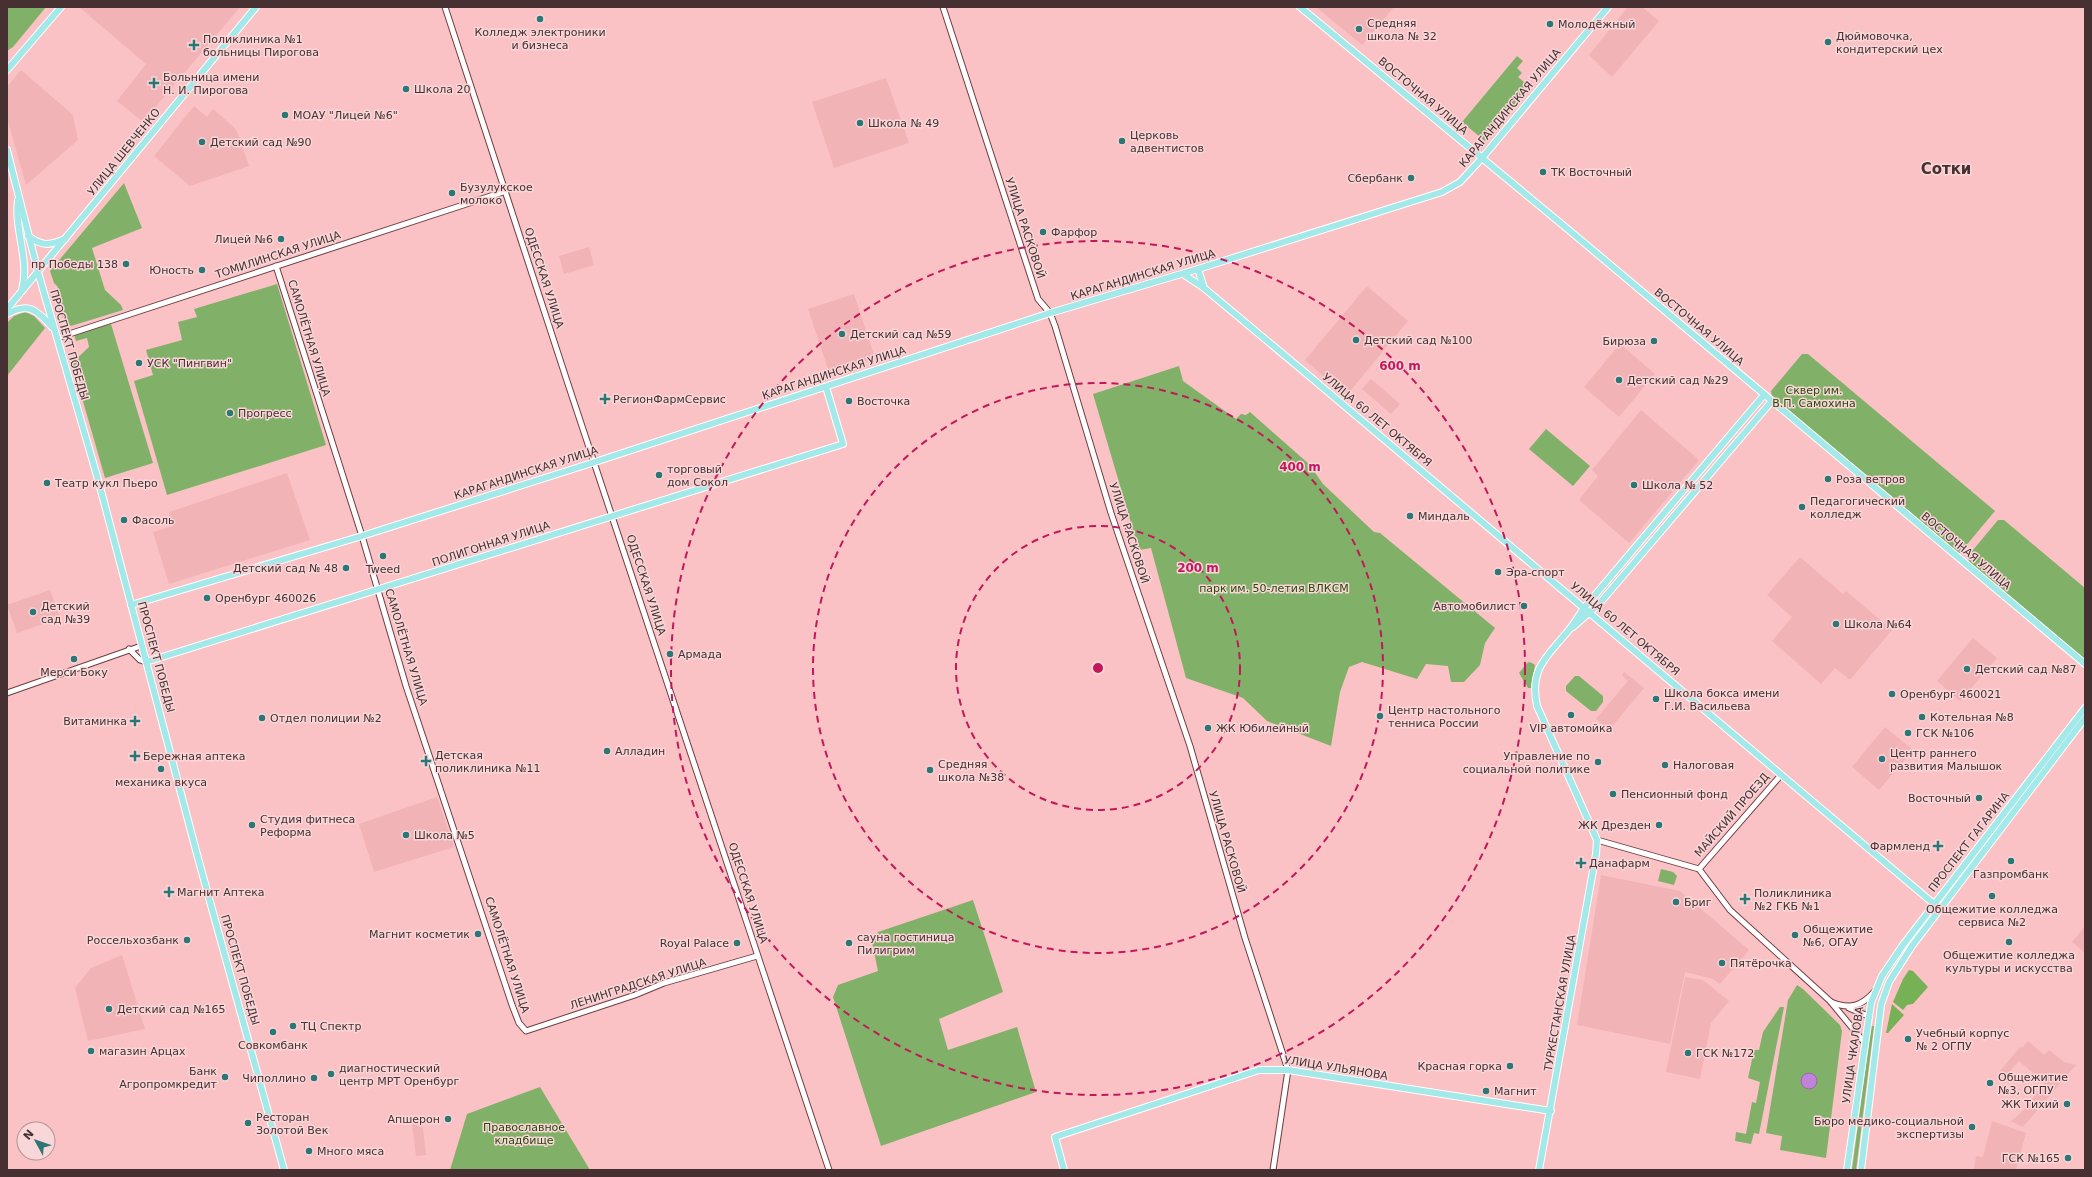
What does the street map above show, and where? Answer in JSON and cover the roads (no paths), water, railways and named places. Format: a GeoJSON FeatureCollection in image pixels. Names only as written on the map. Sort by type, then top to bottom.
{"type":"FeatureCollection","features":[{"type":"Feature","properties":{"kind":"main road"},"geometry":{"type":"LineString","coordinates":[[7,70],[10,62],[61,7]]}},
{"type":"Feature","properties":{"kind":"main road","name":"УЛИЦА ШЕВЧЕНКО"},"geometry":{"type":"LineString","coordinates":[[7,309],[256,7]]}},
{"type":"Feature","properties":{"kind":"main road","name":"ВОСТОЧНАЯ УЛИЦА"},"geometry":{"type":"LineString","coordinates":[[1300,7],[2085,664]]}},
{"type":"Feature","properties":{"kind":"main road","name":"КАРАГАНДИНСКАЯ УЛИЦА"},"geometry":{"type":"LineString","coordinates":[[131,605],[362,536],[595,462],[1050,313],[1183,274],[1442,192],[1460,182],[1482,158],[1608,7]]}},
{"type":"Feature","properties":{"kind":"main road","name":"ПРОСПЕКТ ПОБЕДЫ"},"geometry":{"type":"LineString","coordinates":[[7,150],[28,236],[53,328],[95,469],[141,646],[284,1170]]}},
{"type":"Feature","properties":{"kind":"main road"},"geometry":{"type":"LineString","coordinates":[[18,197],[16,215],[26,272],[22,292]]}},
{"type":"Feature","properties":{"kind":"main road"},"geometry":{"type":"LineString","coordinates":[[28,236],[41,244],[47,245],[66,238]]}},
{"type":"Feature","properties":{"kind":"main road"},"geometry":{"type":"LineString","coordinates":[[1198,269],[1204,288]]}},
{"type":"Feature","properties":{"kind":"main road","name":"УЛИЦА 60 ЛЕТ ОКТЯБРЯ"},"geometry":{"type":"LineString","coordinates":[[1183,274],[1204,288],[1940,909]]}},
{"type":"Feature","properties":{"kind":"main road"},"geometry":{"type":"LineString","coordinates":[[7,314],[19,308],[30,308],[53,328]]}},
{"type":"Feature","properties":{"kind":"main road","name":"ПОЛИГОННАЯ УЛИЦА"},"geometry":{"type":"LineString","coordinates":[[146,662],[378,591],[843,444],[826,387]]}},
{"type":"Feature","properties":{"kind":"main road"},"geometry":{"type":"LineString","coordinates":[[1597,840],[1540,715],[1534,694],[1535,682],[1541,663],[1569,630],[1584,608],[1764,395]]}},
{"type":"Feature","properties":{"kind":"main road"},"geometry":{"type":"LineString","coordinates":[[1569,630],[1591,614],[1771,402]]}},
{"type":"Feature","properties":{"kind":"main road"},"geometry":{"type":"LineString","coordinates":[[1728,439],[1735,445]]}},
{"type":"Feature","properties":{"kind":"main road"},"geometry":{"type":"LineString","coordinates":[[1690,484],[1697,490]]}},
{"type":"Feature","properties":{"kind":"main road","name":"ПРОСПЕКТ ГАГАРИНА"},"geometry":{"type":"LineString","coordinates":[[1875,991],[1892,960],[2085,708]]}},
{"type":"Feature","properties":{"kind":"main road","name":"ПРОСПЕКТ ГАГАРИНА"},"geometry":{"type":"LineString","coordinates":[[1883,996],[1898,966],[2085,718]]}},
{"type":"Feature","properties":{"kind":"main road","name":"ТУРКЕСТАНСКАЯ УЛИЦА"},"geometry":{"type":"LineString","coordinates":[[1540,1170],[1596,854],[1597,840]]}},
{"type":"Feature","properties":{"kind":"main road","name":"УЛИЦА ЧКАЛОВА"},"geometry":{"type":"LineString","coordinates":[[1847,1170],[1868,1016],[1875,991]]}},
{"type":"Feature","properties":{"kind":"main road","name":"УЛИЦА ЧКАЛОВА"},"geometry":{"type":"LineString","coordinates":[[1861,1170],[1883,996]]}},
{"type":"Feature","properties":{"kind":"main road"},"geometry":{"type":"LineString","coordinates":[[1868,1016],[1879,1020]]}},
{"type":"Feature","properties":{"kind":"main road","name":"УЛИЦА УЛЬЯНОВА"},"geometry":{"type":"LineString","coordinates":[[1064,1170],[1056,1136],[1243,1074],[1264,1070],[1288,1070],[1551,1111]]}},
{"type":"Feature","properties":{"kind":"street","name":"ОДЕССКАЯ УЛИЦА"},"geometry":{"type":"LineString","coordinates":[[445,7],[757,956],[829,1170]]}},
{"type":"Feature","properties":{"kind":"street","name":"УЛИЦА РАСКОВОЙ"},"geometry":{"type":"LineString","coordinates":[[943,7],[1038,299],[1050,313],[1111,512],[1190,746],[1243,931],[1288,1070]]}},
{"type":"Feature","properties":{"kind":"street","name":"ТОМИЛИНСКАЯ УЛИЦА"},"geometry":{"type":"LineString","coordinates":[[57,338],[506,191]]}},
{"type":"Feature","properties":{"kind":"street","name":"САМОЛЁТНАЯ УЛИЦА"},"geometry":{"type":"LineString","coordinates":[[276,266],[362,536],[406,686],[512,1005],[519,1023],[526,1030]]}},
{"type":"Feature","properties":{"kind":"street"},"geometry":{"type":"LineString","coordinates":[[7,693],[141,646]]}},
{"type":"Feature","properties":{"kind":"street"},"geometry":{"type":"LineString","coordinates":[[130,649],[140,660],[146,662]]}},
{"type":"Feature","properties":{"kind":"street","name":"МАЙСКИЙ ПРОЕЗД"},"geometry":{"type":"LineString","coordinates":[[1699,869],[1781,775]]}},
{"type":"Feature","properties":{"kind":"street"},"geometry":{"type":"LineString","coordinates":[[1597,840],[1699,869],[1730,910],[1830,1001],[1864,1042]]}},
{"type":"Feature","properties":{"kind":"street","name":"ЛЕНИНГРАДСКАЯ УЛИЦА"},"geometry":{"type":"LineString","coordinates":[[526,1030],[635,995],[664,983],[757,956]]}},
{"type":"Feature","properties":{"kind":"street"},"geometry":{"type":"LineString","coordinates":[[1846,1007],[1857,1005],[1868,998],[1875,991]]}},
{"type":"Feature","properties":{"kind":"street"},"geometry":{"type":"LineString","coordinates":[[1830,1001],[1868,1016]]}},
{"type":"Feature","properties":{"kind":"street"},"geometry":{"type":"LineString","coordinates":[[1273,1170],[1288,1070]]}},
{"type":"Feature","properties":{"kind":"place","name":"Колледж электроники и бизнеса"},"geometry":{"type":"Point","coordinates":[540,19]}},
{"type":"Feature","properties":{"kind":"place","name":"Молодёжный"},"geometry":{"type":"Point","coordinates":[1550,24]}},
{"type":"Feature","properties":{"kind":"place","name":"Средняя школа № 32"},"geometry":{"type":"Point","coordinates":[1359,29]}},
{"type":"Feature","properties":{"kind":"place","name":"Дюймовочка, кондитерский цех"},"geometry":{"type":"Point","coordinates":[1828,42]}},
{"type":"Feature","properties":{"kind":"place","name":"Поликлиника №1 больницы Пирогова"},"geometry":{"type":"Point","coordinates":[194,45]}},
{"type":"Feature","properties":{"kind":"place","name":"Больница имени Н. И. Пирогова"},"geometry":{"type":"Point","coordinates":[154,83]}},
{"type":"Feature","properties":{"kind":"place","name":"Школа 20"},"geometry":{"type":"Point","coordinates":[406,89]}},
{"type":"Feature","properties":{"kind":"place","name":"МОАУ \"Лицей №6\""},"geometry":{"type":"Point","coordinates":[285,115]}},
{"type":"Feature","properties":{"kind":"place","name":"Школа № 49"},"geometry":{"type":"Point","coordinates":[860,123]}},
{"type":"Feature","properties":{"kind":"place","name":"Церковь адвентистов"},"geometry":{"type":"Point","coordinates":[1122,141]}},
{"type":"Feature","properties":{"kind":"place","name":"Детский сад №90"},"geometry":{"type":"Point","coordinates":[202,142]}},
{"type":"Feature","properties":{"kind":"place","name":"ТК Восточный"},"geometry":{"type":"Point","coordinates":[1543,172]}},
{"type":"Feature","properties":{"kind":"place","name":"Сбербанк"},"geometry":{"type":"Point","coordinates":[1411,178]}},
{"type":"Feature","properties":{"kind":"place","name":"Бузулукское молоко"},"geometry":{"type":"Point","coordinates":[452,193]}},
{"type":"Feature","properties":{"kind":"place","name":"Фарфор"},"geometry":{"type":"Point","coordinates":[1043,232]}},
{"type":"Feature","properties":{"kind":"place","name":"Лицей №6"},"geometry":{"type":"Point","coordinates":[281,239]}},
{"type":"Feature","properties":{"kind":"place","name":"пр Победы 138"},"geometry":{"type":"Point","coordinates":[126,264]}},
{"type":"Feature","properties":{"kind":"place","name":"Юность"},"geometry":{"type":"Point","coordinates":[202,270]}},
{"type":"Feature","properties":{"kind":"place","name":"Детский сад №59"},"geometry":{"type":"Point","coordinates":[842,334]}},
{"type":"Feature","properties":{"kind":"place","name":"Детский сад №100"},"geometry":{"type":"Point","coordinates":[1356,340]}},
{"type":"Feature","properties":{"kind":"place","name":"Бирюза"},"geometry":{"type":"Point","coordinates":[1654,341]}},
{"type":"Feature","properties":{"kind":"place","name":"УСК \"Пингвин\""},"geometry":{"type":"Point","coordinates":[139,363]}},
{"type":"Feature","properties":{"kind":"place","name":"Детский сад №29"},"geometry":{"type":"Point","coordinates":[1619,380]}},
{"type":"Feature","properties":{"kind":"place","name":"РегионФармСервис"},"geometry":{"type":"Point","coordinates":[605,399]}},
{"type":"Feature","properties":{"kind":"place","name":"Восточка"},"geometry":{"type":"Point","coordinates":[849,401]}},
{"type":"Feature","properties":{"kind":"place","name":"Прогресс"},"geometry":{"type":"Point","coordinates":[230,413]}},
{"type":"Feature","properties":{"kind":"place","name":"торговый дом Сокол"},"geometry":{"type":"Point","coordinates":[659,475]}},
{"type":"Feature","properties":{"kind":"place","name":"Роза ветров"},"geometry":{"type":"Point","coordinates":[1828,479]}},
{"type":"Feature","properties":{"kind":"place","name":"Театр кукл Пьеро"},"geometry":{"type":"Point","coordinates":[47,483]}},
{"type":"Feature","properties":{"kind":"place","name":"Школа № 52"},"geometry":{"type":"Point","coordinates":[1634,485]}},
{"type":"Feature","properties":{"kind":"place","name":"Педагогический колледж"},"geometry":{"type":"Point","coordinates":[1802,507]}},
{"type":"Feature","properties":{"kind":"place","name":"Миндаль"},"geometry":{"type":"Point","coordinates":[1410,516]}},
{"type":"Feature","properties":{"kind":"place","name":"Фасоль"},"geometry":{"type":"Point","coordinates":[124,520]}},
{"type":"Feature","properties":{"kind":"place","name":"Tweed"},"geometry":{"type":"Point","coordinates":[383,556]}},
{"type":"Feature","properties":{"kind":"place","name":"Детский сад № 48"},"geometry":{"type":"Point","coordinates":[346,568]}},
{"type":"Feature","properties":{"kind":"place","name":"Эра-спорт"},"geometry":{"type":"Point","coordinates":[1498,572]}},
{"type":"Feature","properties":{"kind":"place","name":"Оренбург 460026"},"geometry":{"type":"Point","coordinates":[207,598]}},
{"type":"Feature","properties":{"kind":"place","name":"Автомобилист"},"geometry":{"type":"Point","coordinates":[1524,606]}},
{"type":"Feature","properties":{"kind":"place","name":"Детский сад №39"},"geometry":{"type":"Point","coordinates":[33,612]}},
{"type":"Feature","properties":{"kind":"place","name":"Школа №64"},"geometry":{"type":"Point","coordinates":[1836,624]}},
{"type":"Feature","properties":{"kind":"place","name":"Армада"},"geometry":{"type":"Point","coordinates":[670,654]}},
{"type":"Feature","properties":{"kind":"place","name":"Мерси Боку"},"geometry":{"type":"Point","coordinates":[74,659]}},
{"type":"Feature","properties":{"kind":"place","name":"Детский сад №87"},"geometry":{"type":"Point","coordinates":[1967,669]}},
{"type":"Feature","properties":{"kind":"place","name":"Оренбург 460021"},"geometry":{"type":"Point","coordinates":[1892,694]}},
{"type":"Feature","properties":{"kind":"place","name":"Школа бокса имени Г.И. Васильева"},"geometry":{"type":"Point","coordinates":[1656,699]}},
{"type":"Feature","properties":{"kind":"place","name":"VIP автомойка"},"geometry":{"type":"Point","coordinates":[1571,715]}},
{"type":"Feature","properties":{"kind":"place","name":"Центр настольного тенниса России"},"geometry":{"type":"Point","coordinates":[1380,716]}},
{"type":"Feature","properties":{"kind":"place","name":"Котельная №8"},"geometry":{"type":"Point","coordinates":[1922,717]}},
{"type":"Feature","properties":{"kind":"place","name":"Отдел полиции №2"},"geometry":{"type":"Point","coordinates":[262,718]}},
{"type":"Feature","properties":{"kind":"place","name":"Витаминка"},"geometry":{"type":"Point","coordinates":[135,721]}},
{"type":"Feature","properties":{"kind":"place","name":"ЖК Юбилейный"},"geometry":{"type":"Point","coordinates":[1208,728]}},
{"type":"Feature","properties":{"kind":"place","name":"ГСК №106"},"geometry":{"type":"Point","coordinates":[1908,733]}},
{"type":"Feature","properties":{"kind":"place","name":"Алладин"},"geometry":{"type":"Point","coordinates":[607,751]}},
{"type":"Feature","properties":{"kind":"place","name":"Бережная аптека"},"geometry":{"type":"Point","coordinates":[135,756]}},
{"type":"Feature","properties":{"kind":"place","name":"Центр раннего развития Малышок"},"geometry":{"type":"Point","coordinates":[1882,759]}},
{"type":"Feature","properties":{"kind":"place","name":"Детская поликлиника №11"},"geometry":{"type":"Point","coordinates":[426,761]}},
{"type":"Feature","properties":{"kind":"place","name":"Управление по социальной политике"},"geometry":{"type":"Point","coordinates":[1598,762]}},
{"type":"Feature","properties":{"kind":"place","name":"Налоговая"},"geometry":{"type":"Point","coordinates":[1665,765]}},
{"type":"Feature","properties":{"kind":"place","name":"механика вкуса"},"geometry":{"type":"Point","coordinates":[161,769]}},
{"type":"Feature","properties":{"kind":"place","name":"Средняя школа №38"},"geometry":{"type":"Point","coordinates":[930,770]}},
{"type":"Feature","properties":{"kind":"place","name":"Пенсионный фонд"},"geometry":{"type":"Point","coordinates":[1613,794]}},
{"type":"Feature","properties":{"kind":"place","name":"Восточный"},"geometry":{"type":"Point","coordinates":[1979,798]}},
{"type":"Feature","properties":{"kind":"place","name":"Студия фитнеса Реформа"},"geometry":{"type":"Point","coordinates":[252,825]}},
{"type":"Feature","properties":{"kind":"place","name":"ЖК Дрезден"},"geometry":{"type":"Point","coordinates":[1659,825]}},
{"type":"Feature","properties":{"kind":"place","name":"Школа №5"},"geometry":{"type":"Point","coordinates":[406,835]}},
{"type":"Feature","properties":{"kind":"place","name":"Фармленд"},"geometry":{"type":"Point","coordinates":[1938,846]}},
{"type":"Feature","properties":{"kind":"place","name":"Газпромбанк"},"geometry":{"type":"Point","coordinates":[2011,861]}},
{"type":"Feature","properties":{"kind":"place","name":"Данафарм"},"geometry":{"type":"Point","coordinates":[1581,863]}},
{"type":"Feature","properties":{"kind":"place","name":"Магнит Аптека"},"geometry":{"type":"Point","coordinates":[169,892]}},
{"type":"Feature","properties":{"kind":"place","name":"Общежитие колледжа сервиса №2"},"geometry":{"type":"Point","coordinates":[1992,896]}},
{"type":"Feature","properties":{"kind":"place","name":"Поликлиника №2 ГКБ №1"},"geometry":{"type":"Point","coordinates":[1745,899]}},
{"type":"Feature","properties":{"kind":"place","name":"Бриг"},"geometry":{"type":"Point","coordinates":[1676,902]}},
{"type":"Feature","properties":{"kind":"place","name":"Магнит косметик"},"geometry":{"type":"Point","coordinates":[478,934]}},
{"type":"Feature","properties":{"kind":"place","name":"Общежитие №6, ОГАУ"},"geometry":{"type":"Point","coordinates":[1795,935]}},
{"type":"Feature","properties":{"kind":"place","name":"Россельхозбанк"},"geometry":{"type":"Point","coordinates":[187,940]}},
{"type":"Feature","properties":{"kind":"place","name":"Общежитие колледжа культуры и искусства"},"geometry":{"type":"Point","coordinates":[2009,942]}},
{"type":"Feature","properties":{"kind":"place","name":"Royal Palace"},"geometry":{"type":"Point","coordinates":[737,943]}},
{"type":"Feature","properties":{"kind":"place","name":"сауна гостиница Пилигрим"},"geometry":{"type":"Point","coordinates":[849,943]}},
{"type":"Feature","properties":{"kind":"place","name":"Пятёрочка"},"geometry":{"type":"Point","coordinates":[1722,963]}},
{"type":"Feature","properties":{"kind":"place","name":"Детский сад №165"},"geometry":{"type":"Point","coordinates":[109,1009]}},
{"type":"Feature","properties":{"kind":"place","name":"ТЦ Спектр"},"geometry":{"type":"Point","coordinates":[293,1026]}},
{"type":"Feature","properties":{"kind":"place","name":"Совкомбанк"},"geometry":{"type":"Point","coordinates":[273,1032]}},
{"type":"Feature","properties":{"kind":"place","name":"Учебный корпус № 2 ОГПУ"},"geometry":{"type":"Point","coordinates":[1908,1039]}},
{"type":"Feature","properties":{"kind":"place","name":"магазин Арцах"},"geometry":{"type":"Point","coordinates":[91,1051]}},
{"type":"Feature","properties":{"kind":"place","name":"ГСК №172"},"geometry":{"type":"Point","coordinates":[1688,1053]}},
{"type":"Feature","properties":{"kind":"place","name":"Красная горка"},"geometry":{"type":"Point","coordinates":[1510,1066]}},
{"type":"Feature","properties":{"kind":"place","name":"диагностический центр МРТ Оренбург"},"geometry":{"type":"Point","coordinates":[331,1074]}},
{"type":"Feature","properties":{"kind":"place","name":"Банк Агропромкредит"},"geometry":{"type":"Point","coordinates":[225,1077]}},
{"type":"Feature","properties":{"kind":"place","name":"Чиполлино"},"geometry":{"type":"Point","coordinates":[314,1078]}},
{"type":"Feature","properties":{"kind":"place","name":"Общежитие №3, ОГПУ"},"geometry":{"type":"Point","coordinates":[1990,1083]}},
{"type":"Feature","properties":{"kind":"place","name":"Магнит"},"geometry":{"type":"Point","coordinates":[1486,1091]}},
{"type":"Feature","properties":{"kind":"place","name":"ЖК Тихий"},"geometry":{"type":"Point","coordinates":[2067,1104]}},
{"type":"Feature","properties":{"kind":"place","name":"Апшерон"},"geometry":{"type":"Point","coordinates":[448,1119]}},
{"type":"Feature","properties":{"kind":"place","name":"Ресторан Золотой Век"},"geometry":{"type":"Point","coordinates":[248,1123]}},
{"type":"Feature","properties":{"kind":"place","name":"Бюро медико-социальной экспертизы"},"geometry":{"type":"Point","coordinates":[1972,1127]}},
{"type":"Feature","properties":{"kind":"place","name":"Много мяса"},"geometry":{"type":"Point","coordinates":[309,1151]}},
{"type":"Feature","properties":{"kind":"place","name":"ГСК №165"},"geometry":{"type":"Point","coordinates":[2068,1158]}},
{"type":"Feature","properties":{"kind":"district","name":"Сотки"},"geometry":{"type":"Point","coordinates":[1946,169]}},
{"type":"Feature","properties":{"kind":"park label","name":"Сквер им. В.П. Самохина"},"geometry":{"type":"Point","coordinates":[1814,396]}},
{"type":"Feature","properties":{"kind":"park label","name":"парк им. 50-летия ВЛКСМ"},"geometry":{"type":"Point","coordinates":[1274,588]}},
{"type":"Feature","properties":{"kind":"park label","name":"Православное кладбище"},"geometry":{"type":"Point","coordinates":[524,1133]}}]}
